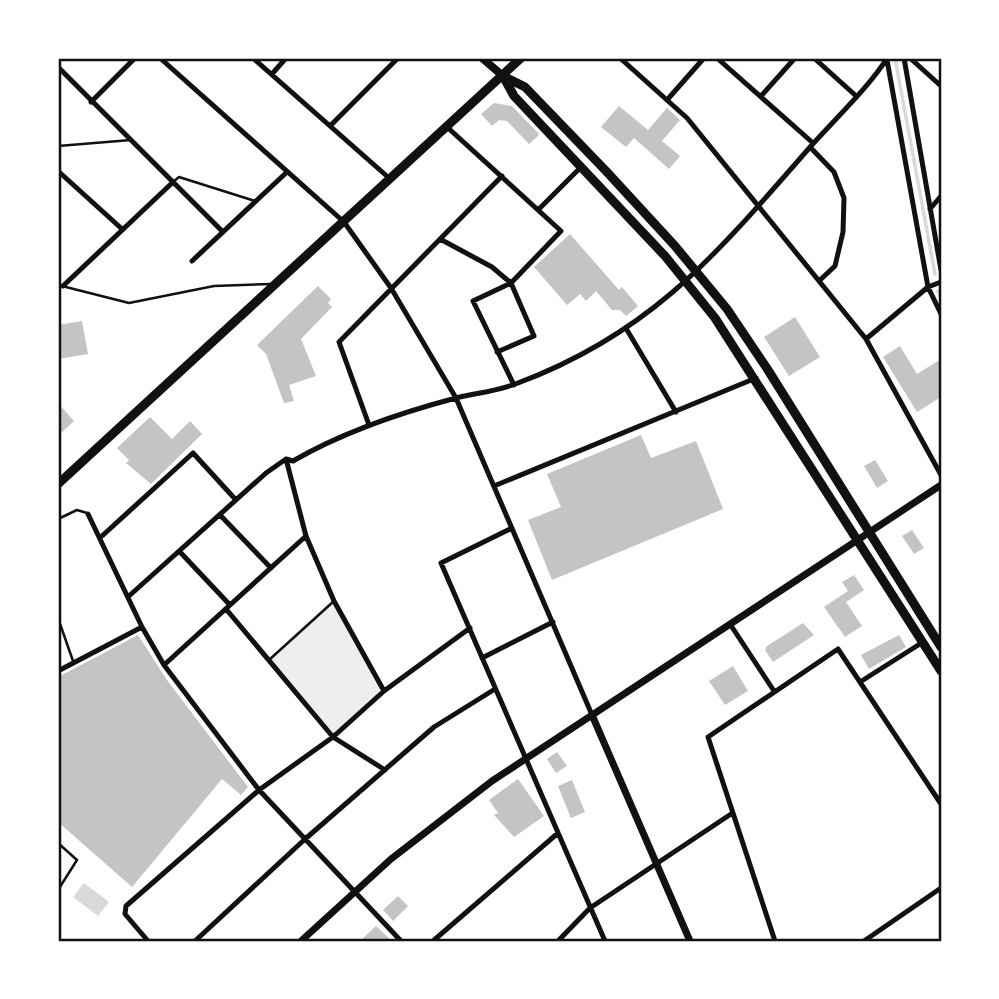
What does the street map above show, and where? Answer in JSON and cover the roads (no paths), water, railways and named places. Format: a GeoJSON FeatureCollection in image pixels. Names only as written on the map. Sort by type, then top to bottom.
{"type":"FeatureCollection","features":[{"type":"Feature","properties":{"kind":"main road"},"geometry":{"type":"LineString","coordinates":[[482,58],[503,76],[525,87],[697,272],[768,370],[869,532],[938,634],[941,647]]}},
{"type":"Feature","properties":{"kind":"main road"},"geometry":{"type":"LineString","coordinates":[[58,484],[521,58]]}},
{"type":"Feature","properties":{"kind":"main road"},"geometry":{"type":"LineString","coordinates":[[503,76],[514,96],[582,166],[686,282],[755,377],[941,671]]}},
{"type":"Feature","properties":{"kind":"street"},"geometry":{"type":"LineString","coordinates":[[91,102],[135,58]]}},
{"type":"Feature","properties":{"kind":"street"},"geometry":{"type":"LineString","coordinates":[[160,58],[344,222],[391,288],[456,398],[690,941]]}},
{"type":"Feature","properties":{"kind":"street"},"geometry":{"type":"LineString","coordinates":[[253,58],[331,124],[390,179]]}},
{"type":"Feature","properties":{"kind":"street"},"geometry":{"type":"LineString","coordinates":[[272,74],[286,58]]}},
{"type":"Feature","properties":{"kind":"street"},"geometry":{"type":"LineString","coordinates":[[331,124],[398,58]]}},
{"type":"Feature","properties":{"kind":"street"},"geometry":{"type":"LineString","coordinates":[[620,58],[687,118],[866,339],[941,475]]}},
{"type":"Feature","properties":{"kind":"street"},"geometry":{"type":"LineString","coordinates":[[667,100],[704,58]]}},
{"type":"Feature","properties":{"kind":"street"},"geometry":{"type":"LineString","coordinates":[[717,58],[761,96],[811,145],[834,172],[844,198],[843,232],[835,266],[819,281]]}},
{"type":"Feature","properties":{"kind":"street"},"geometry":{"type":"LineString","coordinates":[[761,96],[795,58]]}},
{"type":"Feature","properties":{"kind":"street"},"geometry":{"type":"LineString","coordinates":[[814,58],[855,95]]}},
{"type":"Feature","properties":{"kind":"street"},"geometry":{"type":"LineString","coordinates":[[286,459],[293,461],[325,442],[369,425],[456,398],[514,385],[566,364],[627,330],[697,272],[886,58]]}},
{"type":"Feature","properties":{"kind":"street"},"geometry":{"type":"LineString","coordinates":[[886,58],[928,288],[941,314]]}},
{"type":"Feature","properties":{"kind":"street"},"geometry":{"type":"LineString","coordinates":[[904,58],[941,270]]}},
{"type":"Feature","properties":{"kind":"street"},"geometry":{"type":"LineString","coordinates":[[911,58],[941,86]]}},
{"type":"Feature","properties":{"kind":"street"},"geometry":{"type":"LineString","coordinates":[[58,67],[223,232]]}},
{"type":"Feature","properties":{"kind":"street"},"geometry":{"type":"LineString","coordinates":[[447,127],[562,231],[511,283],[473,301],[514,385]]}},
{"type":"Feature","properties":{"kind":"street"},"geometry":{"type":"LineString","coordinates":[[538,209],[582,166]]}},
{"type":"Feature","properties":{"kind":"street"},"geometry":{"type":"LineString","coordinates":[[58,171],[122,229]]}},
{"type":"Feature","properties":{"kind":"street"},"geometry":{"type":"LineString","coordinates":[[192,261],[287,172]]}},
{"type":"Feature","properties":{"kind":"street"},"geometry":{"type":"LineString","coordinates":[[369,425],[339,342],[502,176]]}},
{"type":"Feature","properties":{"kind":"street"},"geometry":{"type":"LineString","coordinates":[[60,286],[172,183]]}},
{"type":"Feature","properties":{"kind":"street"},"geometry":{"type":"LineString","coordinates":[[930,209],[941,196]]}},
{"type":"Feature","properties":{"kind":"street"},"geometry":{"type":"LineString","coordinates":[[440,239],[492,267],[511,283],[534,337],[497,352]]}},
{"type":"Feature","properties":{"kind":"street"},"geometry":{"type":"LineString","coordinates":[[866,339],[928,288],[941,282]]}},
{"type":"Feature","properties":{"kind":"street"},"geometry":{"type":"LineString","coordinates":[[627,330],[676,412]]}},
{"type":"Feature","properties":{"kind":"street"},"geometry":{"type":"LineString","coordinates":[[494,486],[755,377]]}},
{"type":"Feature","properties":{"kind":"street"},"geometry":{"type":"LineString","coordinates":[[102,536],[193,453],[236,500]]}},
{"type":"Feature","properties":{"kind":"street"},"geometry":{"type":"LineString","coordinates":[[129,596],[286,459]]}},
{"type":"Feature","properties":{"kind":"street"},"geometry":{"type":"LineString","coordinates":[[286,459],[306,536],[334,601],[384,691]]}},
{"type":"Feature","properties":{"kind":"street"},"geometry":{"type":"LineString","coordinates":[[301,941],[352,892],[457,806],[526,757],[941,485]]}},
{"type":"Feature","properties":{"kind":"street"},"geometry":{"type":"LineString","coordinates":[[89,514],[102,536],[142,627],[164,665],[259,790],[352,892],[401,941]]}},
{"type":"Feature","properties":{"kind":"street"},"geometry":{"type":"LineString","coordinates":[[220,515],[271,568]]}},
{"type":"Feature","properties":{"kind":"street"},"geometry":{"type":"LineString","coordinates":[[512,528],[441,563],[605,941]]}},
{"type":"Feature","properties":{"kind":"street"},"geometry":{"type":"LineString","coordinates":[[164,665],[306,536]]}},
{"type":"Feature","properties":{"kind":"street"},"geometry":{"type":"LineString","coordinates":[[180,552],[333,737],[385,770]]}},
{"type":"Feature","properties":{"kind":"street"},"geometry":{"type":"LineString","coordinates":[[482,658],[554,622]]}},
{"type":"Feature","properties":{"kind":"street"},"geometry":{"type":"LineString","coordinates":[[730,624],[774,691]]}},
{"type":"Feature","properties":{"kind":"street"},"geometry":{"type":"LineString","coordinates":[[58,671],[142,627]]}},
{"type":"Feature","properties":{"kind":"street"},"geometry":{"type":"LineString","coordinates":[[148,941],[125,914],[126,906],[259,790],[333,737],[384,691],[470,628]]}},
{"type":"Feature","properties":{"kind":"street"},"geometry":{"type":"LineString","coordinates":[[860,682],[923,642]]}},
{"type":"Feature","properties":{"kind":"street"},"geometry":{"type":"LineString","coordinates":[[775,941],[731,814],[708,737],[838,649],[941,804]]}},
{"type":"Feature","properties":{"kind":"street"},"geometry":{"type":"LineString","coordinates":[[195,941],[304,840],[434,727],[495,689]]}},
{"type":"Feature","properties":{"kind":"street"},"geometry":{"type":"LineString","coordinates":[[558,941],[590,908],[731,814]]}},
{"type":"Feature","properties":{"kind":"street"},"geometry":{"type":"LineString","coordinates":[[433,941],[558,833]]}},
{"type":"Feature","properties":{"kind":"street"},"geometry":{"type":"LineString","coordinates":[[864,941],[941,888]]}},
{"type":"Feature","properties":{"kind":"lane"},"geometry":{"type":"LineString","coordinates":[[58,146],[132,140]]}},
{"type":"Feature","properties":{"kind":"lane"},"geometry":{"type":"LineString","coordinates":[[172,183],[179,177],[256,201]]}},
{"type":"Feature","properties":{"kind":"lane"},"geometry":{"type":"LineString","coordinates":[[60,286],[129,303],[214,286],[263,282],[275,285]]}},
{"type":"Feature","properties":{"kind":"lane"},"geometry":{"type":"LineString","coordinates":[[58,519],[76,510],[89,514]]}},
{"type":"Feature","properties":{"kind":"lane"},"geometry":{"type":"LineString","coordinates":[[269,660],[334,601]]}},
{"type":"Feature","properties":{"kind":"lane"},"geometry":{"type":"LineString","coordinates":[[58,618],[74,662]]}},
{"type":"Feature","properties":{"kind":"lane"},"geometry":{"type":"LineString","coordinates":[[58,843],[77,860],[58,890]]}},
{"type":"Feature","properties":{"kind":"waterway"},"geometry":{"type":"LineString","coordinates":[[895,58],[935,274]]}},
{"type":"Feature","properties":{"kind":"waterway"},"geometry":{"type":"LineString","coordinates":[[938,291],[941,297]]}}]}
